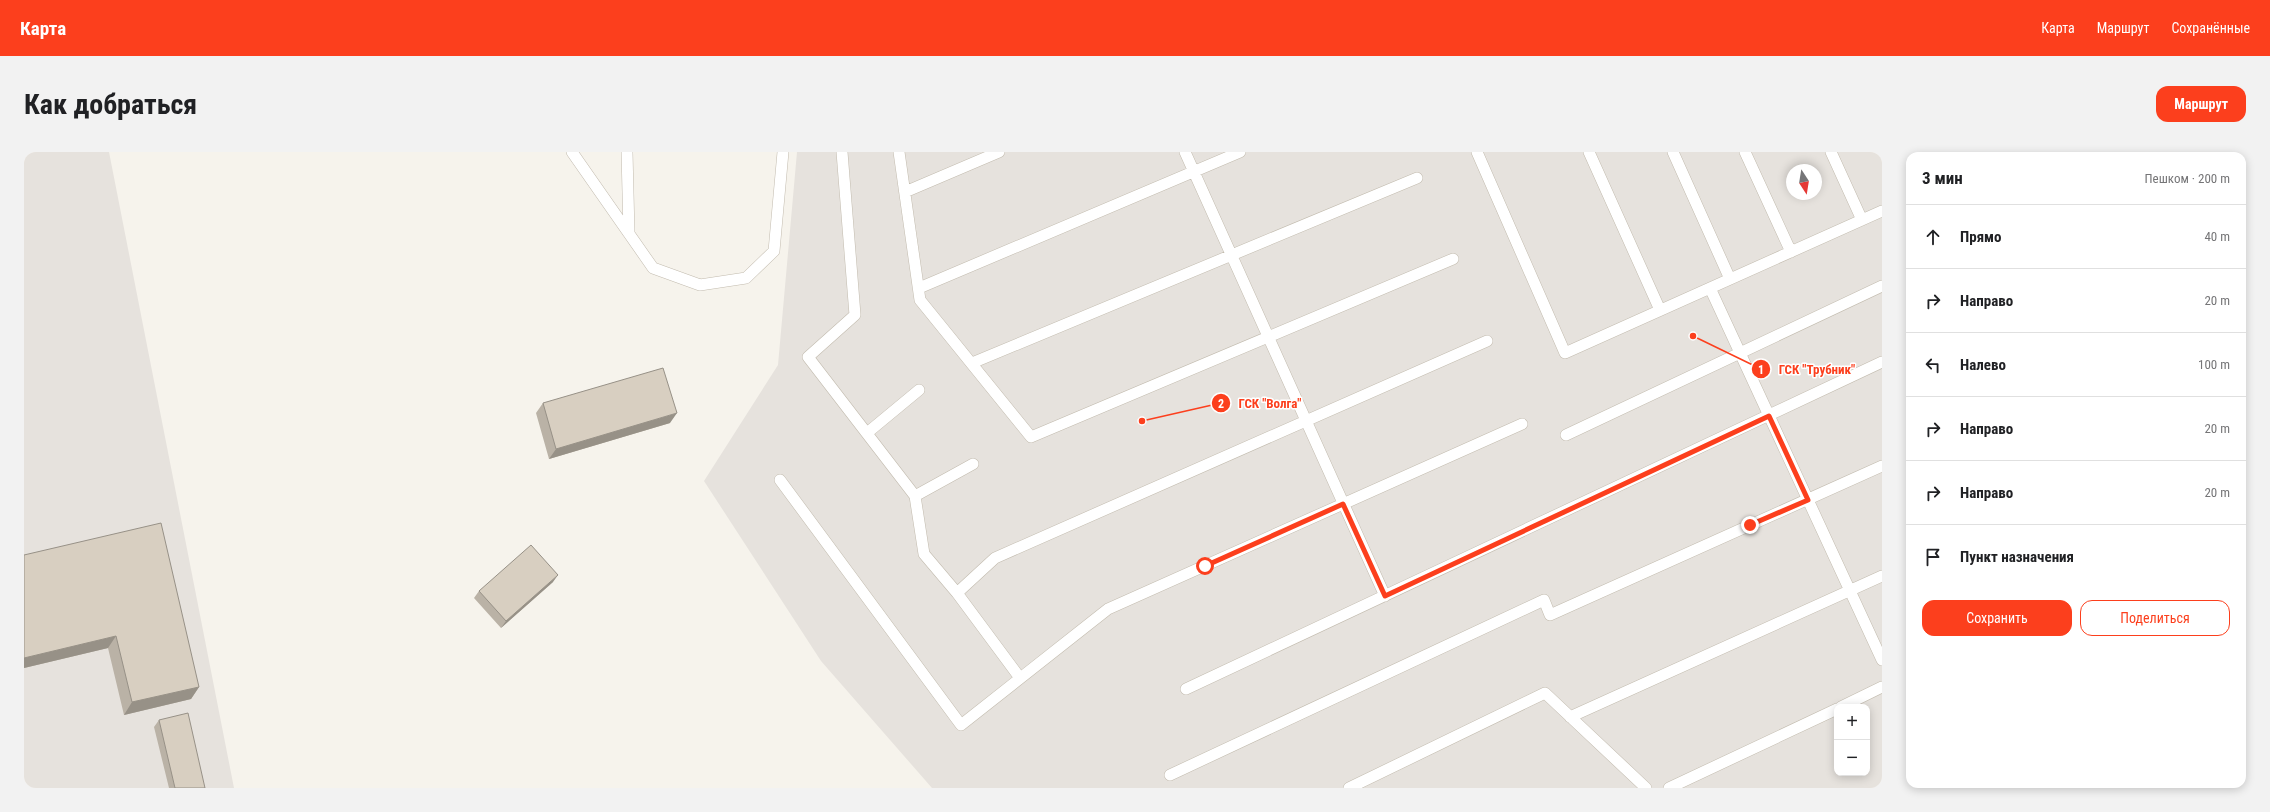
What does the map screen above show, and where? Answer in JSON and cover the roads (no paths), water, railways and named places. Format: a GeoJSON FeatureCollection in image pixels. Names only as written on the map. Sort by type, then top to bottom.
{"type":"FeatureCollection","features":[{"type":"Feature","properties":{"kind":"lane"},"geometry":{"type":"LineString","coordinates":[[572,152],[653,268],[700,285],[746,278],[774,251],[783,152]]}},
{"type":"Feature","properties":{"kind":"lane"},"geometry":{"type":"LineString","coordinates":[[627,152],[629,233]]}},
{"type":"Feature","properties":{"kind":"lane"},"geometry":{"type":"LineString","coordinates":[[842,152],[855,315],[808,357],[915,496],[924,554],[957,593],[1020,678]]}},
{"type":"Feature","properties":{"kind":"lane"},"geometry":{"type":"LineString","coordinates":[[899,152],[920,300],[1031,437],[1453,259]]}},
{"type":"Feature","properties":{"kind":"lane"},"geometry":{"type":"LineString","coordinates":[[905,192],[999,152]]}},
{"type":"Feature","properties":{"kind":"lane"},"geometry":{"type":"LineString","coordinates":[[1184,152],[1385,596]]}},
{"type":"Feature","properties":{"kind":"lane"},"geometry":{"type":"LineString","coordinates":[[919,288],[1240,152]]}},
{"type":"Feature","properties":{"kind":"lane"},"geometry":{"type":"LineString","coordinates":[[1477,152],[1565,353],[1882,211]]}},
{"type":"Feature","properties":{"kind":"lane"},"geometry":{"type":"LineString","coordinates":[[1589,152],[1660,310]]}},
{"type":"Feature","properties":{"kind":"lane"},"geometry":{"type":"LineString","coordinates":[[1673,152],[1730,279]]}},
{"type":"Feature","properties":{"kind":"lane"},"geometry":{"type":"LineString","coordinates":[[1746,152],[1791,252]]}},
{"type":"Feature","properties":{"kind":"lane"},"geometry":{"type":"LineString","coordinates":[[1831,152],[1862,220]]}},
{"type":"Feature","properties":{"kind":"lane"},"geometry":{"type":"LineString","coordinates":[[972,363],[1417,178]]}},
{"type":"Feature","properties":{"kind":"lane"},"geometry":{"type":"LineString","coordinates":[[1566,435],[1882,286]]}},
{"type":"Feature","properties":{"kind":"lane"},"geometry":{"type":"LineString","coordinates":[[1710,288],[1882,660]]}},
{"type":"Feature","properties":{"kind":"lane"},"geometry":{"type":"LineString","coordinates":[[957,593],[995,558],[1487,341]]}},
{"type":"Feature","properties":{"kind":"lane"},"geometry":{"type":"LineString","coordinates":[[1186,690],[1882,362]]}},
{"type":"Feature","properties":{"kind":"lane"},"geometry":{"type":"LineString","coordinates":[[867,433],[919,390]]}},
{"type":"Feature","properties":{"kind":"lane"},"geometry":{"type":"LineString","coordinates":[[780,480],[961,726],[1108,609],[1522,424]]}},
{"type":"Feature","properties":{"kind":"lane"},"geometry":{"type":"LineString","coordinates":[[915,496],[974,464]]}},
{"type":"Feature","properties":{"kind":"lane"},"geometry":{"type":"LineString","coordinates":[[1170,774],[1544,600],[1550,615],[1882,466]]}},
{"type":"Feature","properties":{"kind":"lane"},"geometry":{"type":"LineString","coordinates":[[1570,717],[1882,576]]}},
{"type":"Feature","properties":{"kind":"lane"},"geometry":{"type":"LineString","coordinates":[[1847,704],[1882,687]]}},
{"type":"Feature","properties":{"kind":"lane"},"geometry":{"type":"LineString","coordinates":[[1348,788],[1545,693],[1646,788]]}},
{"type":"Feature","properties":{"kind":"lane"},"geometry":{"type":"LineString","coordinates":[[1669,788],[1834,710]]}},
{"type":"Feature","properties":{"kind":"place","name":"ГСК \"Трубник\""},"geometry":{"type":"Point","coordinates":[1693,336]}},
{"type":"Feature","properties":{"kind":"place","name":"ГСК \"Волга\""},"geometry":{"type":"Point","coordinates":[1142,421]}}]}
